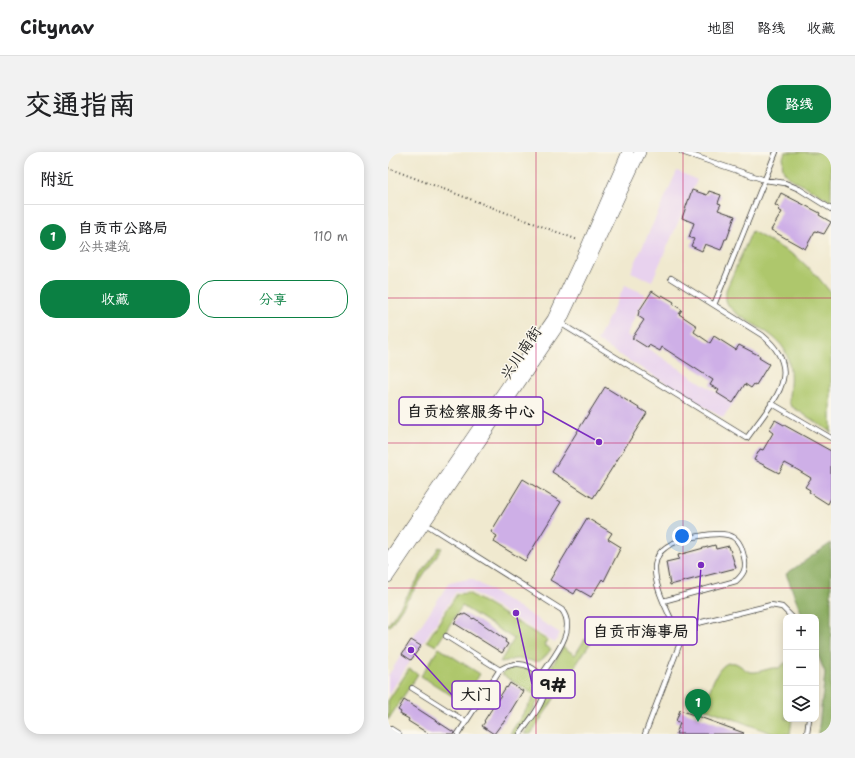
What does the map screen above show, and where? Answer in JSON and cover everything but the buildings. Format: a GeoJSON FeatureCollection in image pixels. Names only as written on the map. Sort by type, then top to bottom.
{"type":"FeatureCollection","features":[{"type":"Feature","properties":{"kind":"street","name":"兴川南街"},"geometry":{"type":"LineString","coordinates":[[388,560],[553,318],[588,244],[628,152]]}},
{"type":"Feature","properties":{"kind":"street","name":"兴川南街"},"geometry":{"type":"LineString","coordinates":[[388,577],[560,323],[640,152]]}},
{"type":"Feature","properties":{"kind":"lane"},"geometry":{"type":"LineString","coordinates":[[682,152],[765,180],[785,183],[799,189],[831,209]]}},
{"type":"Feature","properties":{"kind":"lane"},"geometry":{"type":"LineString","coordinates":[[714,305],[776,152]]}},
{"type":"Feature","properties":{"kind":"lane"},"geometry":{"type":"LineString","coordinates":[[560,323],[747,438],[783,385],[783,365],[773,344],[762,335],[671,278]]}},
{"type":"Feature","properties":{"kind":"lane"},"geometry":{"type":"LineString","coordinates":[[771,403],[831,438]]}},
{"type":"Feature","properties":{"kind":"lane"},"geometry":{"type":"LineString","coordinates":[[424,523],[562,610],[568,620],[566,634],[541,676]]}},
{"type":"Feature","properties":{"kind":"lane"},"geometry":{"type":"LineString","coordinates":[[663,600],[736,581],[742,576],[746,567],[742,548],[738,542],[727,534],[715,533],[672,544],[665,548],[658,556],[655,567],[663,600],[680,642]]}},
{"type":"Feature","properties":{"kind":"lane"},"geometry":{"type":"LineString","coordinates":[[645,734],[685,630],[692,625],[768,605],[782,607],[789,614]]}},
{"type":"Feature","properties":{"kind":"lane"},"geometry":{"type":"LineString","coordinates":[[446,636],[500,670]]}},
{"type":"Feature","properties":{"kind":"lane"},"geometry":{"type":"LineString","coordinates":[[458,734],[500,670],[509,664],[518,663],[532,667],[541,676],[544,688],[543,698],[520,734]]}},
{"type":"Feature","properties":{"kind":"lane"},"geometry":{"type":"LineString","coordinates":[[412,688],[466,722]]}},
{"type":"Feature","properties":{"kind":"lane"},"geometry":{"type":"LineString","coordinates":[[806,734],[808,722]]}},
{"type":"Feature","properties":{"kind":"lane"},"geometry":{"type":"LineString","coordinates":[[391,729],[399,734]]}},
{"type":"Feature","properties":{"kind":"path"},"geometry":{"type":"LineString","coordinates":[[388,168],[588,244]]}},
{"type":"Feature","properties":{"kind":"shaded area"},"geometry":{"type":"Polygon","coordinates":[[[677,171],[697,180],[652,281],[631,272],[677,171]]]}},
{"type":"Feature","properties":{"kind":"shaded area"},"geometry":{"type":"Polygon","coordinates":[[[625,285],[645,294],[627,335],[733,403],[723,418],[597,341],[625,285]]]}},
{"type":"Feature","properties":{"kind":"shaded area"},"geometry":{"type":"Polygon","coordinates":[[[472,579],[560,633],[555,643],[469,590],[456,592],[421,646],[411,640],[449,583],[472,579]]]}},
{"type":"Feature","properties":{"kind":"shaded area"},"geometry":{"type":"Polygon","coordinates":[[[402,654],[411,660],[388,696],[388,676],[402,654]]]}},
{"type":"Feature","properties":{"kind":"green space"},"geometry":{"type":"Polygon","coordinates":[[[785,152],[831,152],[831,202],[788,177],[783,167],[785,152]]]}},
{"type":"Feature","properties":{"kind":"green space"},"geometry":{"type":"Polygon","coordinates":[[[752,231],[797,257],[817,276],[831,293],[831,432],[791,406],[789,399],[790,367],[788,357],[778,341],[771,335],[738,315],[726,301],[726,290],[752,231]]]}},
{"type":"Feature","properties":{"kind":"green space"},"geometry":{"type":"Polygon","coordinates":[[[831,543],[831,734],[818,734],[825,673],[819,658],[819,614],[802,614],[786,574],[831,543]]]}},
{"type":"Feature","properties":{"kind":"green space"},"geometry":{"type":"Polygon","coordinates":[[[439,547],[442,548],[390,626],[388,625],[439,547]]]}},
{"type":"Feature","properties":{"kind":"green space"},"geometry":{"type":"Polygon","coordinates":[[[468,593],[547,640],[544,645],[551,649],[542,659],[535,662],[515,659],[500,662],[514,639],[462,606],[436,646],[427,641],[457,594],[468,593]]]}},
{"type":"Feature","properties":{"kind":"green space"},"geometry":{"type":"Polygon","coordinates":[[[585,639],[591,642],[531,734],[524,734],[547,699],[548,673],[563,647],[575,655],[585,639]]]}},
{"type":"Feature","properties":{"kind":"green space"},"geometry":{"type":"Polygon","coordinates":[[[439,648],[480,674],[462,702],[421,676],[439,648]]]}},
{"type":"Feature","properties":{"kind":"green space"},"geometry":{"type":"Polygon","coordinates":[[[728,663],[735,663],[751,672],[779,668],[783,665],[783,722],[792,722],[790,734],[774,734],[704,708],[714,679],[723,666],[728,663]]]}},
{"type":"Feature","properties":{"kind":"green space"},"geometry":{"type":"Polygon","coordinates":[[[513,667],[525,668],[533,673],[539,682],[541,690],[536,706],[516,734],[510,734],[535,695],[501,674],[513,667]]]}},
{"type":"Feature","properties":{"kind":"green space"},"geometry":{"type":"Polygon","coordinates":[[[409,669],[418,674],[388,720],[388,701],[409,669]]]}},
{"type":"Feature","properties":{"kind":"place","name":"自贡检察服务中心"},"geometry":{"type":"Point","coordinates":[599,442]}},
{"type":"Feature","properties":{"kind":"place","name":"自贡市海事局"},"geometry":{"type":"Point","coordinates":[701,565]}},
{"type":"Feature","properties":{"kind":"place","name":"9#"},"geometry":{"type":"Point","coordinates":[516,613]}},
{"type":"Feature","properties":{"kind":"place","name":"大门"},"geometry":{"type":"Point","coordinates":[411,650]}},
{"type":"Feature","properties":{"kind":"place","name":"自贡市公路局"},"geometry":{"type":"Point","coordinates":[698,722]}}]}
